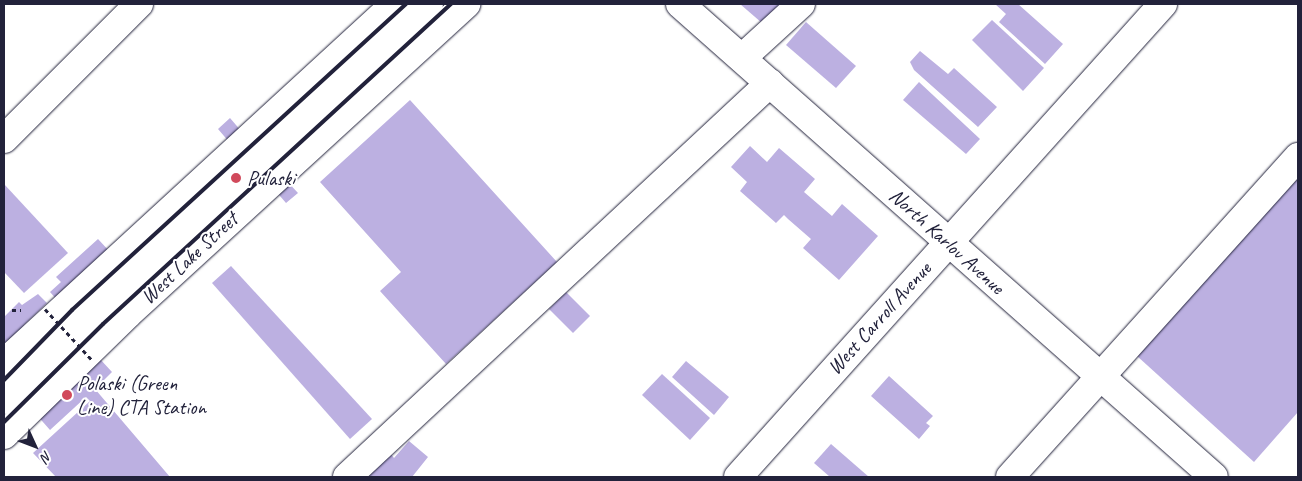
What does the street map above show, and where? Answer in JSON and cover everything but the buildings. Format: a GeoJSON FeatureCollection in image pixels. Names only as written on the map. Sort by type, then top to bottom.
{"type":"FeatureCollection","features":[{"type":"Feature","properties":{"kind":"main road"},"geometry":{"type":"LineString","coordinates":[[4,140],[139,4]]}},
{"type":"Feature","properties":{"kind":"main road"},"geometry":{"type":"LineString","coordinates":[[4,363],[395,4]]}},
{"type":"Feature","properties":{"kind":"main road","name":"West Lake Street"},"geometry":{"type":"LineString","coordinates":[[4,400],[51,352],[429,4]]}},
{"type":"Feature","properties":{"kind":"main road","name":"West Lake Street"},"geometry":{"type":"LineString","coordinates":[[4,435],[128,314],[466,4]]}},
{"type":"Feature","properties":{"kind":"main road","name":"North Karlov Avenue"},"geometry":{"type":"LineString","coordinates":[[680,4],[1214,477]]}},
{"type":"Feature","properties":{"kind":"main road"},"geometry":{"type":"LineString","coordinates":[[742,58],[801,4]]}},
{"type":"Feature","properties":{"kind":"main road","name":"West Carroll Avenue"},"geometry":{"type":"LineString","coordinates":[[738,477],[1162,4]]}},
{"type":"Feature","properties":{"kind":"main road"},"geometry":{"type":"LineString","coordinates":[[347,477],[770,83]]}},
{"type":"Feature","properties":{"kind":"main road"},"geometry":{"type":"LineString","coordinates":[[1010,477],[1298,157]]}},
{"type":"Feature","properties":{"kind":"path"},"geometry":{"type":"LineString","coordinates":[[45,309],[94,361]]}},
{"type":"Feature","properties":{"kind":"railway"},"geometry":{"type":"LineString","coordinates":[[4,380],[72,310],[406,4]]}},
{"type":"Feature","properties":{"kind":"railway"},"geometry":{"type":"LineString","coordinates":[[4,422],[103,324],[451,4]]}},
{"type":"Feature","properties":{"kind":"place","name":"Pulaski"},"geometry":{"type":"Point","coordinates":[236,178]}},
{"type":"Feature","properties":{"kind":"place","name":"Polaski (Green Line) CTA Station"},"geometry":{"type":"Point","coordinates":[67,395]}}]}
